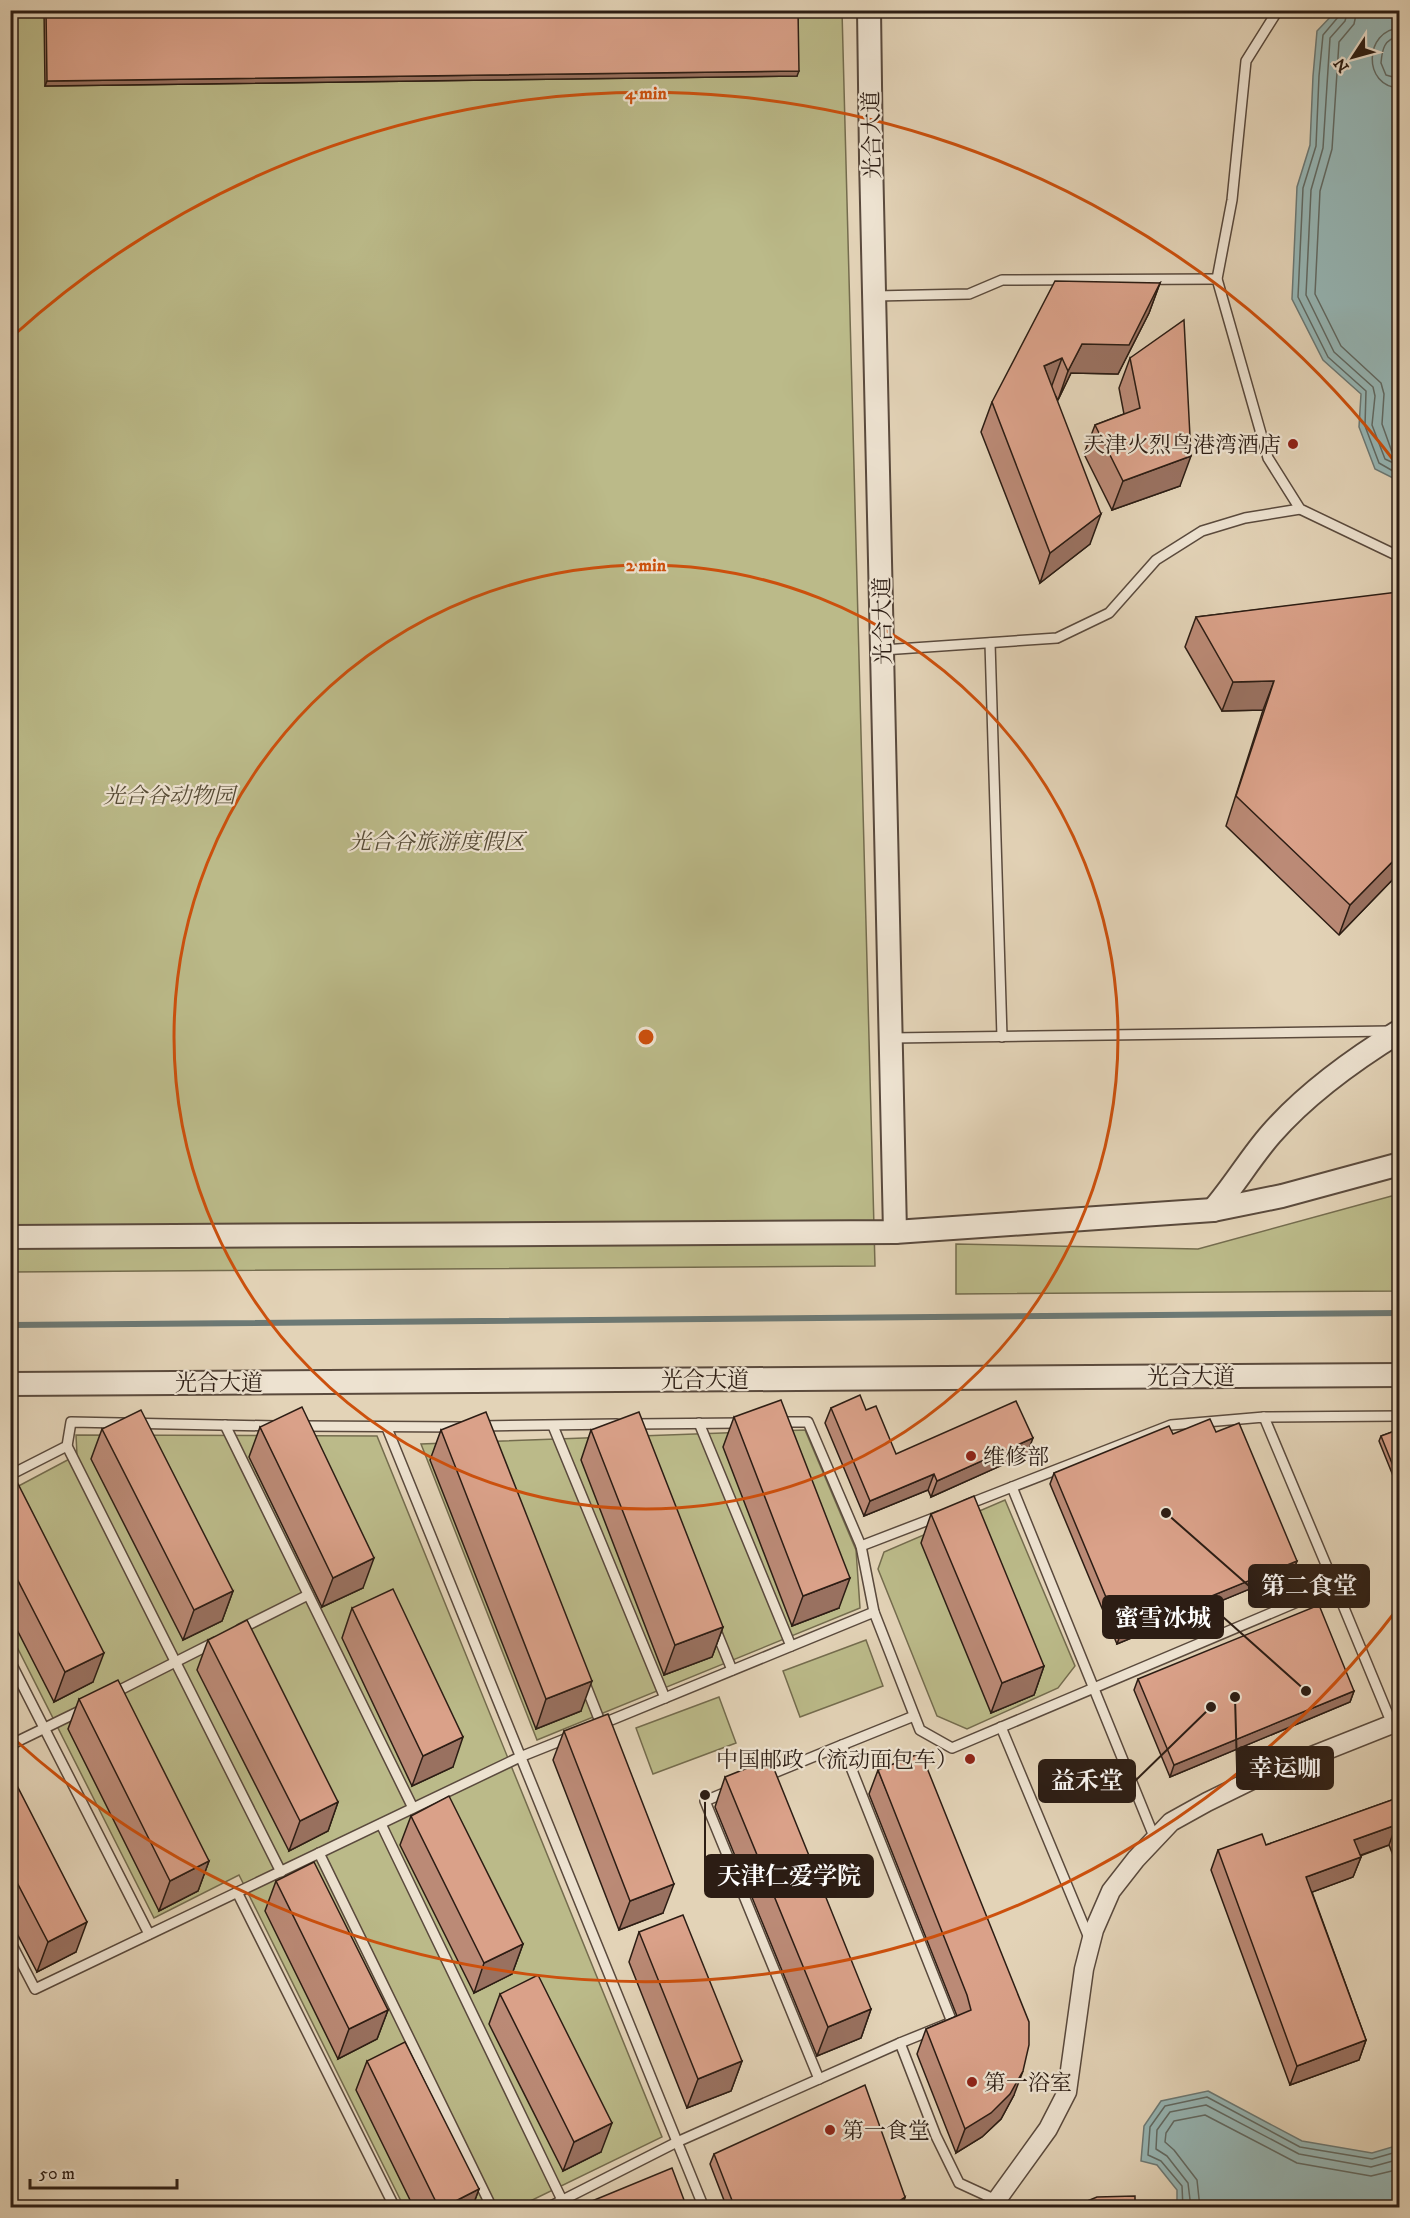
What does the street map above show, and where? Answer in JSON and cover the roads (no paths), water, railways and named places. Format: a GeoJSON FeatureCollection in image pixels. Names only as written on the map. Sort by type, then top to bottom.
{"type":"FeatureCollection","features":[{"type":"Feature","properties":{"kind":"street","name":"光合大道"},"geometry":{"type":"LineString","coordinates":[[869,10],[896,1232]]}},
{"type":"Feature","properties":{"kind":"street"},"geometry":{"type":"LineString","coordinates":[[1213,1210],[1271,1134],[1299,1106],[1399,1031]]}},
{"type":"Feature","properties":{"kind":"street"},"geometry":{"type":"LineString","coordinates":[[10,1237],[896,1232],[1213,1210],[1282,1196],[1400,1164]]}},
{"type":"Feature","properties":{"kind":"street","name":"光合大道"},"geometry":{"type":"LineString","coordinates":[[10,1384],[1400,1375]]}},
{"type":"Feature","properties":{"kind":"street"},"geometry":{"type":"LineString","coordinates":[[993,2204],[1048,2129],[1067,2092],[1084,1969],[1091,1943],[1111,1891],[1171,1822],[1254,1779],[1396,1723]]}},
{"type":"Feature","properties":{"kind":"lane"},"geometry":{"type":"LineString","coordinates":[[1278,10],[1246,61],[1232,200],[1217,279],[1268,458],[1300,509],[1394,554],[1400,554]]}},
{"type":"Feature","properties":{"kind":"lane"},"geometry":{"type":"LineString","coordinates":[[874,296],[969,294],[1002,280],[1217,279]]}},
{"type":"Feature","properties":{"kind":"lane"},"geometry":{"type":"LineString","coordinates":[[883,650],[1057,638],[1109,613],[1156,560],[1202,531],[1245,518],[1300,509]]}},
{"type":"Feature","properties":{"kind":"lane"},"geometry":{"type":"LineString","coordinates":[[990,643],[1002,1036]]}},
{"type":"Feature","properties":{"kind":"lane"},"geometry":{"type":"LineString","coordinates":[[892,1038],[1399,1031]]}},
{"type":"Feature","properties":{"kind":"lane"},"geometry":{"type":"LineString","coordinates":[[958,1508],[1171,1425],[1264,1417],[1400,1416]]}},
{"type":"Feature","properties":{"kind":"lane"},"geometry":{"type":"LineString","coordinates":[[1264,1417],[1396,1723]]}},
{"type":"Feature","properties":{"kind":"lane"},"geometry":{"type":"LineString","coordinates":[[280,1872],[67,1446],[71,1422],[281,1426]]}},
{"type":"Feature","properties":{"kind":"lane"},"geometry":{"type":"LineString","coordinates":[[292,1426],[387,1428],[754,1422]]}},
{"type":"Feature","properties":{"kind":"lane"},"geometry":{"type":"LineString","coordinates":[[765,1422],[808,1422],[861,1546],[874,1612],[920,1730],[952,1748],[1335,1586]]}},
{"type":"Feature","properties":{"kind":"lane"},"geometry":{"type":"LineString","coordinates":[[699,1423],[791,1646]]}},
{"type":"Feature","properties":{"kind":"lane"},"geometry":{"type":"LineString","coordinates":[[631,1424],[635,1435]]}},
{"type":"Feature","properties":{"kind":"lane"},"geometry":{"type":"LineString","coordinates":[[225,1425],[413,1808]]}},
{"type":"Feature","properties":{"kind":"lane"},"geometry":{"type":"LineString","coordinates":[[481,1426],[486,1437]]}},
{"type":"Feature","properties":{"kind":"lane"},"geometry":{"type":"LineString","coordinates":[[553,1426],[665,1698]]}},
{"type":"Feature","properties":{"kind":"lane"},"geometry":{"type":"LineString","coordinates":[[387,1428],[704,2208]]}},
{"type":"Feature","properties":{"kind":"lane"},"geometry":{"type":"LineString","coordinates":[[10,1475],[67,1446]]}},
{"type":"Feature","properties":{"kind":"lane"},"geometry":{"type":"LineString","coordinates":[[1012,1487],[1155,1839]]}},
{"type":"Feature","properties":{"kind":"lane"},"geometry":{"type":"LineString","coordinates":[[861,1546],[948,1512]]}},
{"type":"Feature","properties":{"kind":"lane"},"geometry":{"type":"LineString","coordinates":[[105,1698],[308,1594]]}},
{"type":"Feature","properties":{"kind":"lane"},"geometry":{"type":"LineString","coordinates":[[591,1728],[874,1612]]}},
{"type":"Feature","properties":{"kind":"lane"},"geometry":{"type":"LineString","coordinates":[[710,1617],[732,1670]]}},
{"type":"Feature","properties":{"kind":"lane"},"geometry":{"type":"LineString","coordinates":[[10,1661],[149,1934]]}},
{"type":"Feature","properties":{"kind":"lane"},"geometry":{"type":"LineString","coordinates":[[579,1669],[601,1724]]}},
{"type":"Feature","properties":{"kind":"lane"},"geometry":{"type":"LineString","coordinates":[[10,1745],[95,1703]]}},
{"type":"Feature","properties":{"kind":"lane"},"geometry":{"type":"LineString","coordinates":[[758,1779],[914,1716]]}},
{"type":"Feature","properties":{"kind":"lane"},"geometry":{"type":"LineString","coordinates":[[1001,1727],[1091,1943]]}},
{"type":"Feature","properties":{"kind":"lane"},"geometry":{"type":"LineString","coordinates":[[10,1941],[35,1989],[520,1757],[581,1732]]}},
{"type":"Feature","properties":{"kind":"lane"},"geometry":{"type":"LineString","coordinates":[[547,2208],[677,2142],[952,2022],[842,1745]]}},
{"type":"Feature","properties":{"kind":"lane"},"geometry":{"type":"LineString","coordinates":[[737,1788],[705,1801],[819,2079]]}},
{"type":"Feature","properties":{"kind":"lane"},"geometry":{"type":"LineString","coordinates":[[381,1824],[562,2200]]}},
{"type":"Feature","properties":{"kind":"lane"},"geometry":{"type":"LineString","coordinates":[[319,1853],[492,2208]]}},
{"type":"Feature","properties":{"kind":"lane"},"geometry":{"type":"LineString","coordinates":[[237,1892],[395,2208]]}},
{"type":"Feature","properties":{"kind":"lane"},"geometry":{"type":"LineString","coordinates":[[900,2043],[936,2136],[959,2183],[993,2204]]}},
{"type":"Feature","properties":{"kind":"water"},"geometry":{"type":"Polygon","coordinates":[[[1336,11],[1399,11],[1399,37],[1394,63],[1400,67],[1399,481],[1375,469],[1359,427],[1361,394],[1323,360],[1292,299],[1297,187],[1310,145],[1317,31],[1336,11]]]}},
{"type":"Feature","properties":{"kind":"water"},"geometry":{"type":"Polygon","coordinates":[[[1208,2091],[1302,2141],[1372,2153],[1399,2145],[1399,2207],[1177,2207],[1177,2190],[1157,2165],[1141,2161],[1144,2126],[1161,2101],[1208,2091]]]}},
{"type":"Feature","properties":{"kind":"waterway"},"geometry":{"type":"LineString","coordinates":[[10,1325],[1400,1313]]}},
{"type":"Feature","properties":{"kind":"place","name":"天津火烈鸟港湾酒店"},"geometry":{"type":"Point","coordinates":[1293,444]}},
{"type":"Feature","properties":{"kind":"place","name":"维修部"},"geometry":{"type":"Point","coordinates":[971,1456]}},
{"type":"Feature","properties":{"kind":"place","name":"第二食堂"},"geometry":{"type":"Point","coordinates":[1166,1513]}},
{"type":"Feature","properties":{"kind":"place","name":"蜜雪冰城"},"geometry":{"type":"Point","coordinates":[1306,1691]}},
{"type":"Feature","properties":{"kind":"place","name":"幸运咖"},"geometry":{"type":"Point","coordinates":[1235,1697]}},
{"type":"Feature","properties":{"kind":"place","name":"益禾堂"},"geometry":{"type":"Point","coordinates":[1211,1707]}},
{"type":"Feature","properties":{"kind":"place","name":"中国邮政（流动面包车）"},"geometry":{"type":"Point","coordinates":[970,1759]}},
{"type":"Feature","properties":{"kind":"place","name":"天津仁爱学院"},"geometry":{"type":"Point","coordinates":[705,1795]}},
{"type":"Feature","properties":{"kind":"place","name":"第一浴室"},"geometry":{"type":"Point","coordinates":[972,2082]}},
{"type":"Feature","properties":{"kind":"place","name":"第一食堂"},"geometry":{"type":"Point","coordinates":[830,2130]}},
{"type":"Feature","properties":{"kind":"park label","name":"光合谷动物园"},"geometry":{"type":"Point","coordinates":[169,795]}},
{"type":"Feature","properties":{"kind":"park label","name":"光合谷旅游度假区"},"geometry":{"type":"Point","coordinates":[437,841]}}]}
